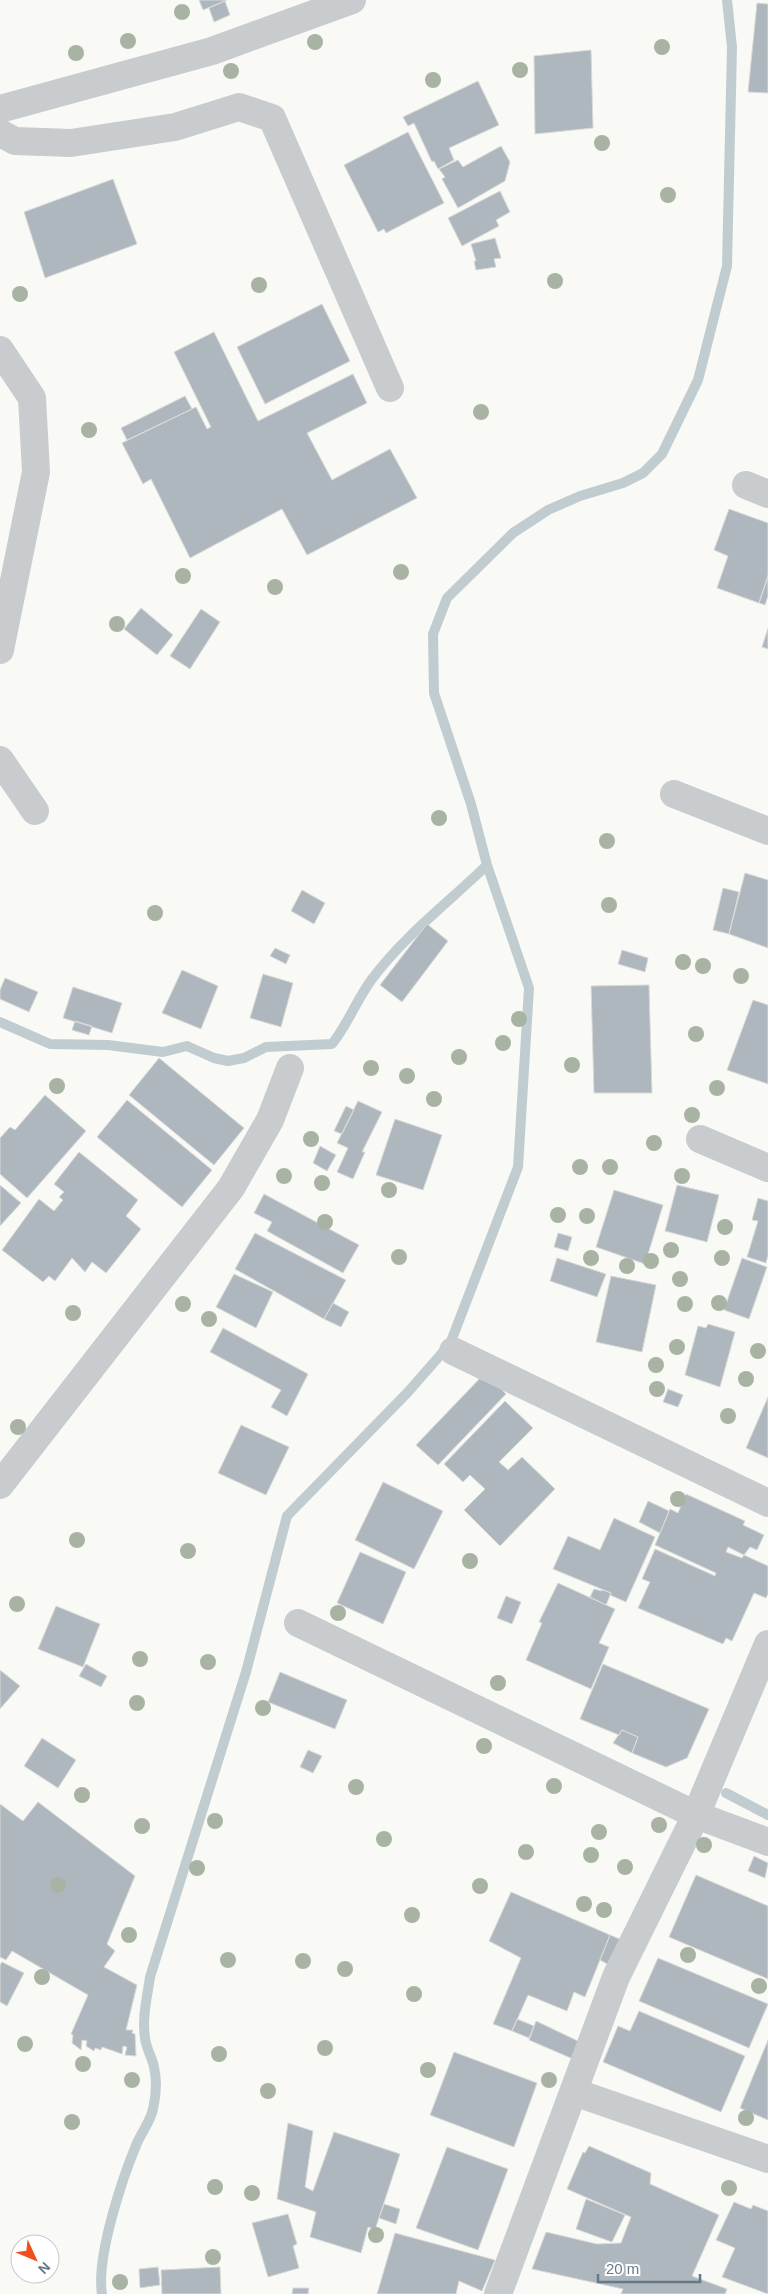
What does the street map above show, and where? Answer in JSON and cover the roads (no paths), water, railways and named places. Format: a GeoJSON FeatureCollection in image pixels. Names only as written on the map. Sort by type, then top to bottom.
{"type":"FeatureCollection","features":[{"type":"Feature","properties":{"kind":"street"},"geometry":{"type":"LineString","coordinates":[[0,110],[212,51],[352,0]]}},
{"type":"Feature","properties":{"kind":"street"},"geometry":{"type":"LineString","coordinates":[[0,133],[15,142],[71,143],[175,127],[239,107],[272,118],[390,388]]}},
{"type":"Feature","properties":{"kind":"street"},"geometry":{"type":"LineString","coordinates":[[0,350],[32,398],[36,472],[0,650]]}},
{"type":"Feature","properties":{"kind":"street"},"geometry":{"type":"LineString","coordinates":[[0,760],[35,811]]}},
{"type":"Feature","properties":{"kind":"street"},"geometry":{"type":"LineString","coordinates":[[674,794],[768,831]]}},
{"type":"Feature","properties":{"kind":"street"},"geometry":{"type":"LineString","coordinates":[[0,1485],[231,1188],[270,1120],[290,1068]]}},
{"type":"Feature","properties":{"kind":"street"},"geometry":{"type":"LineString","coordinates":[[700,1139],[768,1168]]}},
{"type":"Feature","properties":{"kind":"street"},"geometry":{"type":"LineString","coordinates":[[452,1352],[768,1503]]}},
{"type":"Feature","properties":{"kind":"street"},"geometry":{"type":"LineString","coordinates":[[298,1623],[696,1815],[768,1842]]}},
{"type":"Feature","properties":{"kind":"street"},"geometry":{"type":"LineString","coordinates":[[498,2294],[616,1977],[696,1815],[768,1644]]}},
{"type":"Feature","properties":{"kind":"street"},"geometry":{"type":"LineString","coordinates":[[574,2092],[768,2159]]}},
{"type":"Feature","properties":{"kind":"waterway"},"geometry":{"type":"LineString","coordinates":[[102,2294],[101,2278],[106,2239],[131,2158],[150,2117],[155,2099],[155,2072],[144,2030],[150,1977],[246,1672],[287,1516],[408,1392],[450,1344],[518,1167],[529,988],[487,865],[471,804],[434,693],[433,634],[447,598],[513,533],[548,510],[580,496],[623,483],[643,473],[662,454],[698,380],[727,266],[732,47],[727,0]]}},
{"type":"Feature","properties":{"kind":"waterway"},"geometry":{"type":"LineString","coordinates":[[0,1022],[50,1044],[108,1045],[163,1052],[187,1046],[214,1058],[228,1061],[244,1058],[266,1047],[332,1044],[372,979],[385,963],[398,948],[487,865]]}},
{"type":"Feature","properties":{"kind":"waterway"},"geometry":{"type":"LineString","coordinates":[[726,1793],[768,1815]]}}]}
